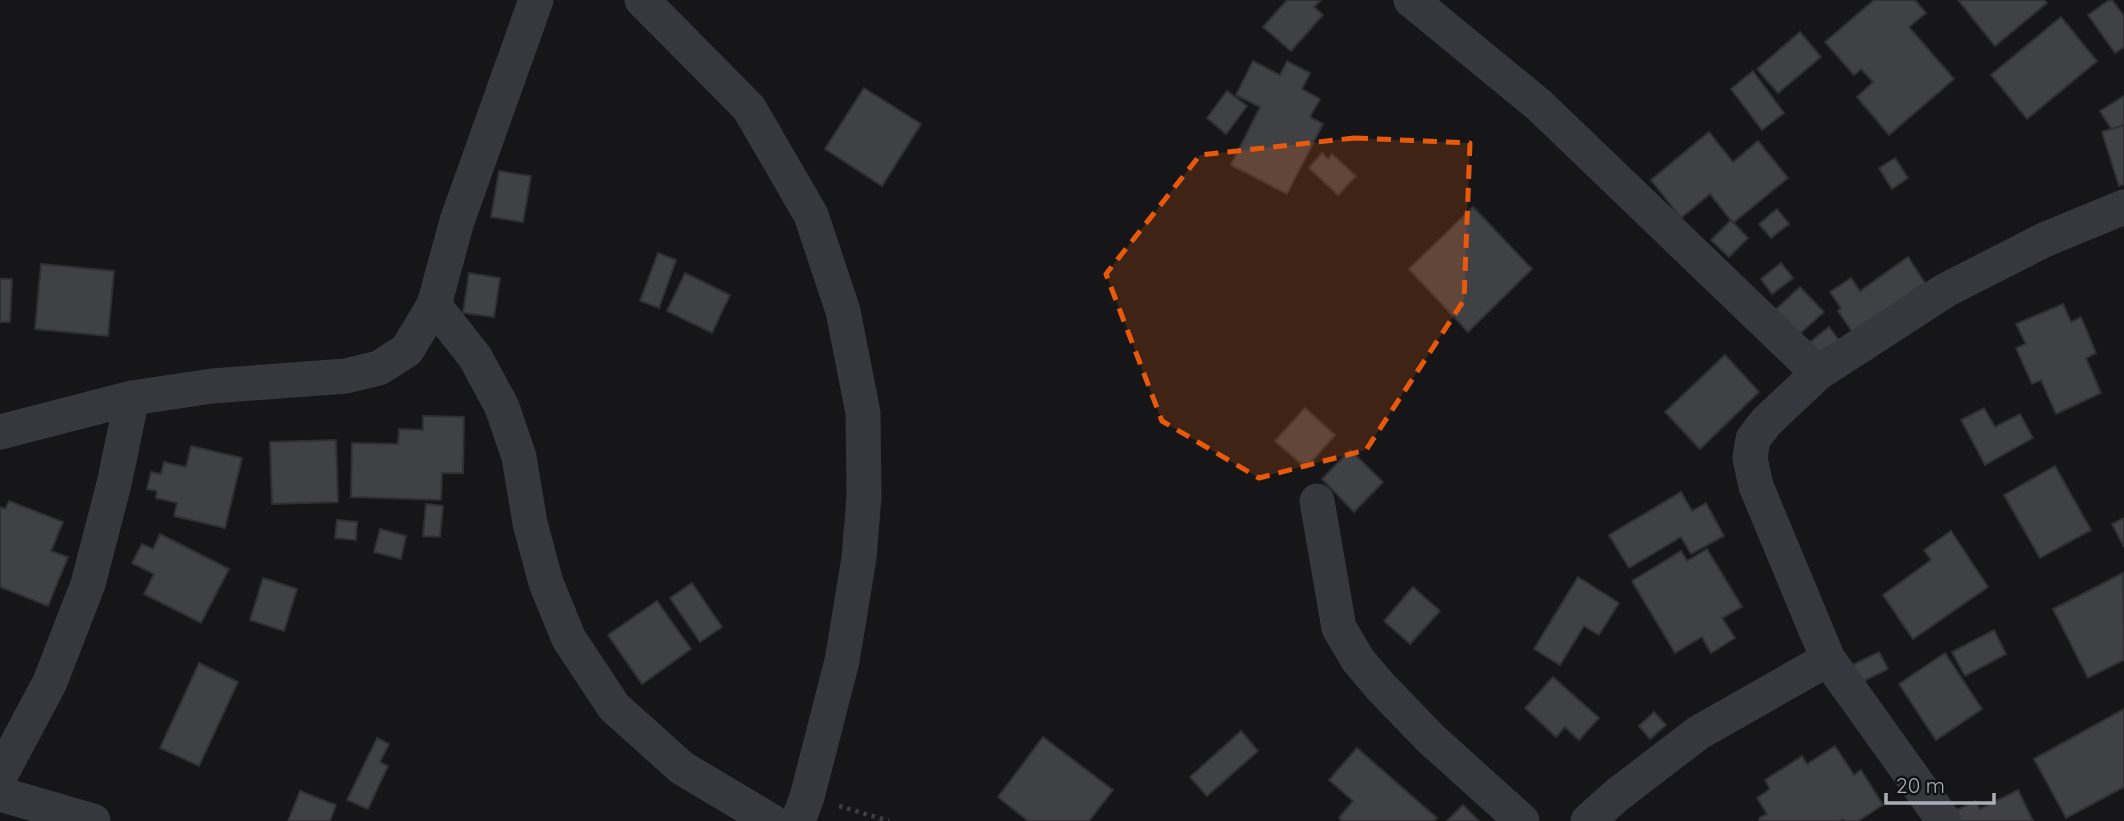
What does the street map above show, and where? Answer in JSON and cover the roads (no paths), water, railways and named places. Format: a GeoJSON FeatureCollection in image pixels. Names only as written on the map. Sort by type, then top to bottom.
{"type":"FeatureCollection","features":[{"type":"Feature","properties":{"kind":"street"},"geometry":{"type":"LineString","coordinates":[[0,432],[132,398],[212,386],[346,376],[379,368],[407,350],[434,305],[457,221],[536,0]]}},
{"type":"Feature","properties":{"kind":"street"},"geometry":{"type":"LineString","coordinates":[[642,0],[749,108],[811,215],[843,311],[863,413],[864,497],[859,558],[842,661],[803,809]]}},
{"type":"Feature","properties":{"kind":"street"},"geometry":{"type":"LineString","coordinates":[[1411,0],[1539,105],[1818,373]]}},
{"type":"Feature","properties":{"kind":"street"},"geometry":{"type":"LineString","coordinates":[[1944,821],[1828,659],[1756,486],[1750,458],[1753,439],[1766,422],[1818,373],[1946,290],[2044,240],[2124,207]]}},
{"type":"Feature","properties":{"kind":"street"},"geometry":{"type":"LineString","coordinates":[[434,305],[475,357],[502,407],[519,457],[530,523],[546,583],[569,639],[614,707],[682,768],[771,821]]}},
{"type":"Feature","properties":{"kind":"street"},"geometry":{"type":"LineString","coordinates":[[0,776],[50,682],[88,584],[114,484],[132,398]]}},
{"type":"Feature","properties":{"kind":"street"},"geometry":{"type":"LineString","coordinates":[[1317,501],[1339,628],[1358,660],[1430,738],[1522,821]]}},
{"type":"Feature","properties":{"kind":"street"},"geometry":{"type":"LineString","coordinates":[[1588,821],[1617,794],[1698,733],[1828,659]]}},
{"type":"Feature","properties":{"kind":"street"},"geometry":{"type":"LineString","coordinates":[[0,794],[37,807],[93,821]]}}]}
